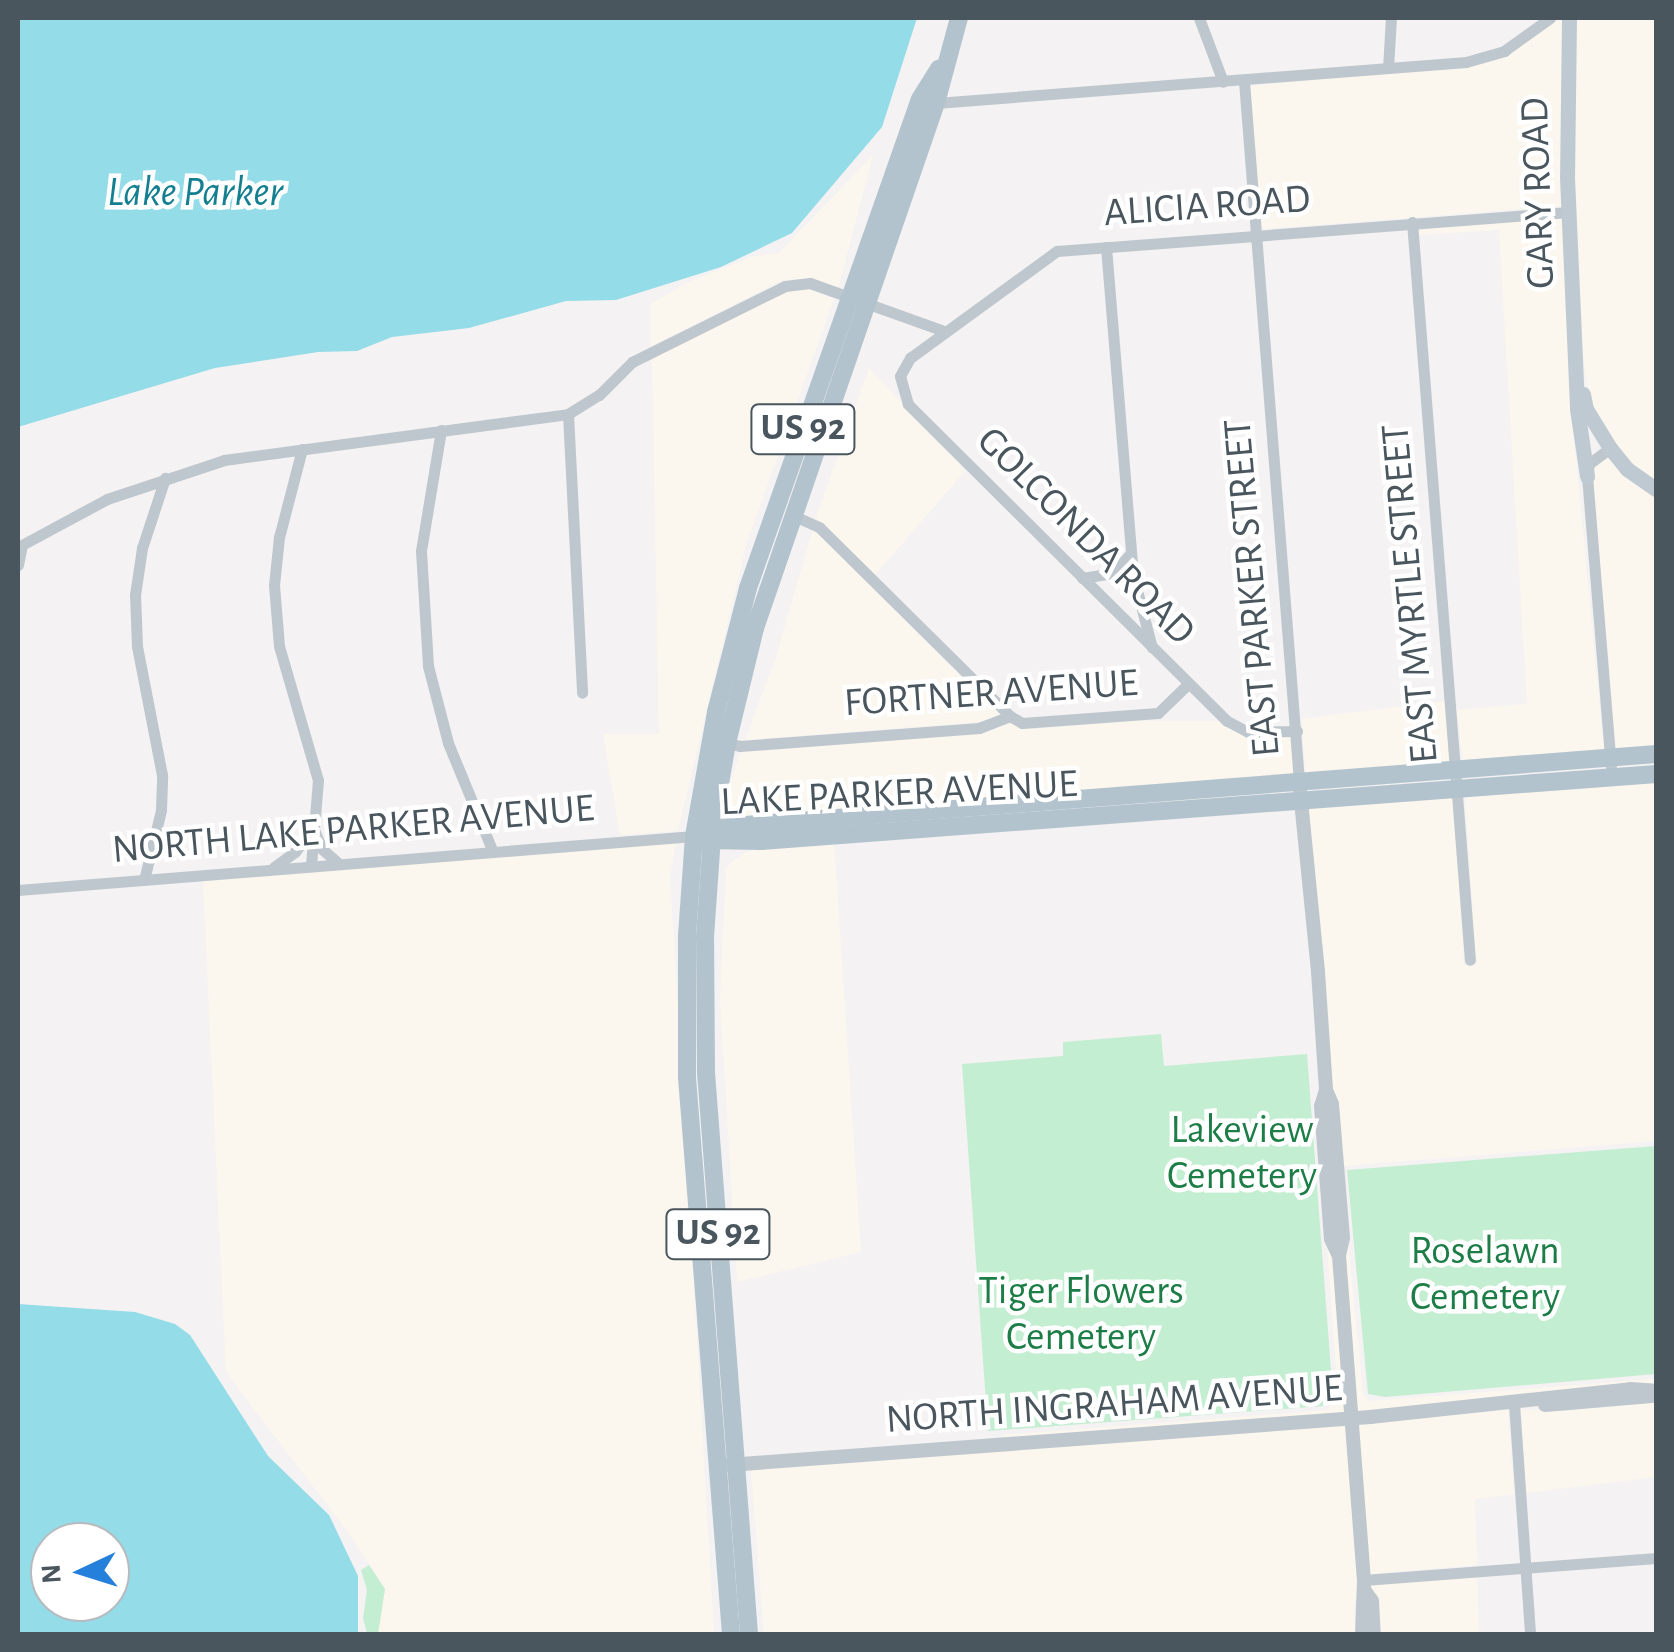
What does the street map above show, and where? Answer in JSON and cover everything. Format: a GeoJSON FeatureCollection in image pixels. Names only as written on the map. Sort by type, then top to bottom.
{"type":"FeatureCollection","features":[{"type":"Feature","properties":{"kind":"main road","name":"US 92"},"geometry":{"type":"LineString","coordinates":[[731,1634],[716,1206],[705,1046],[706,834],[755,628],[920,99],[940,66],[958,18]]}},
{"type":"Feature","properties":{"kind":"main road","name":"GARY ROAD"},"geometry":{"type":"LineString","coordinates":[[1570,18],[1569,212],[1578,366]]}},
{"type":"Feature","properties":{"kind":"main road","name":"US 92"},"geometry":{"type":"LineString","coordinates":[[749,1634],[694,1164],[685,980],[706,834],[716,712],[739,617],[936,103],[940,66]]}},
{"type":"Feature","properties":{"kind":"main road"},"geometry":{"type":"LineString","coordinates":[[1578,366],[1586,409],[1610,448],[1627,469],[1656,489]]}},
{"type":"Feature","properties":{"kind":"main road"},"geometry":{"type":"LineString","coordinates":[[1578,366],[1581,458],[1586,476]]}},
{"type":"Feature","properties":{"kind":"main road","name":"LAKE PARKER AVENUE"},"geometry":{"type":"LineString","coordinates":[[706,834],[1299,780],[1656,754]]}},
{"type":"Feature","properties":{"kind":"main road","name":"LAKE PARKER AVENUE"},"geometry":{"type":"LineString","coordinates":[[706,834],[760,841],[1656,774]]}},
{"type":"Feature","properties":{"kind":"main road"},"geometry":{"type":"LineString","coordinates":[[707,891],[729,855],[760,841]]}},
{"type":"Feature","properties":{"kind":"main road"},"geometry":{"type":"LineString","coordinates":[[694,1164],[706,1197],[716,1206]]}},
{"type":"Feature","properties":{"kind":"street"},"geometry":{"type":"LineString","coordinates":[[1199,18],[1223,82]]}},
{"type":"Feature","properties":{"kind":"street"},"geometry":{"type":"LineString","coordinates":[[1388,68],[1391,18]]}},
{"type":"Feature","properties":{"kind":"street"},"geometry":{"type":"LineString","coordinates":[[936,103],[1482,59],[1504,51],[1550,18]]}},
{"type":"Feature","properties":{"kind":"street","name":"EAST PARKER STREET"},"geometry":{"type":"LineString","coordinates":[[1244,81],[1326,1090],[1321,1106],[1331,1238],[1340,1256],[1364,1586],[1360,1606],[1362,1634]]}},
{"type":"Feature","properties":{"kind":"street","name":"ALICIA ROAD"},"geometry":{"type":"LineString","coordinates":[[900,381],[910,358],[944,331],[1044,258],[1071,248],[1569,212]]}},
{"type":"Feature","properties":{"kind":"street","name":"EAST MYRTLE STREET"},"geometry":{"type":"LineString","coordinates":[[1412,222],[1470,960]]}},
{"type":"Feature","properties":{"kind":"street"},"geometry":{"type":"LineString","coordinates":[[1106,247],[1131,553],[1152,648]]}},
{"type":"Feature","properties":{"kind":"street"},"geometry":{"type":"LineString","coordinates":[[18,565],[20,546],[107,499],[224,460],[568,414],[599,394],[632,362],[784,286],[810,284],[944,331]]}},
{"type":"Feature","properties":{"kind":"street","name":"GOLCONDA ROAD"},"geometry":{"type":"LineString","coordinates":[[900,381],[908,404],[1188,684],[1237,728],[1248,732],[1297,730]]}},
{"type":"Feature","properties":{"kind":"street"},"geometry":{"type":"LineString","coordinates":[[568,414],[582,693]]}},
{"type":"Feature","properties":{"kind":"street"},"geometry":{"type":"LineString","coordinates":[[441,430],[421,551],[428,666],[448,743],[492,850]]}},
{"type":"Feature","properties":{"kind":"street"},"geometry":{"type":"LineString","coordinates":[[1610,448],[1589,464],[1586,476],[1612,778]]}},
{"type":"Feature","properties":{"kind":"street"},"geometry":{"type":"LineString","coordinates":[[302,449],[278,536],[275,606],[279,646],[315,762],[318,802],[311,866]]}},
{"type":"Feature","properties":{"kind":"street"},"geometry":{"type":"LineString","coordinates":[[144,880],[161,810],[162,775],[137,646],[135,594],[142,548],[165,478]]}},
{"type":"Feature","properties":{"kind":"street"},"geometry":{"type":"LineString","coordinates":[[792,515],[819,527],[1010,716]]}},
{"type":"Feature","properties":{"kind":"street"},"geometry":{"type":"LineString","coordinates":[[1082,578],[1113,573],[1131,553]]}},
{"type":"Feature","properties":{"kind":"street","name":"FORTNER AVENUE"},"geometry":{"type":"LineString","coordinates":[[727,743],[740,746],[980,728],[1010,716],[1022,723],[1152,714],[1188,684]]}},
{"type":"Feature","properties":{"kind":"street"},"geometry":{"type":"LineString","coordinates":[[313,828],[322,849],[340,864]]}},
{"type":"Feature","properties":{"kind":"street"},"geometry":{"type":"LineString","coordinates":[[266,871],[295,852],[313,828]]}},
{"type":"Feature","properties":{"kind":"street","name":"NORTH LAKE PARKER AVENUE"},"geometry":{"type":"LineString","coordinates":[[18,890],[706,834]]}},
{"type":"Feature","properties":{"kind":"street","name":"NORTH INGRAHAM AVENUE"},"geometry":{"type":"LineString","coordinates":[[727,1465],[1352,1419],[1514,1404],[1563,1395],[1656,1393]]}},
{"type":"Feature","properties":{"kind":"street"},"geometry":{"type":"LineString","coordinates":[[1514,1404],[1530,1634]]}},
{"type":"Feature","properties":{"kind":"street"},"geometry":{"type":"LineString","coordinates":[[1364,1586],[1526,1567],[1656,1558]]}},
{"type":"Feature","properties":{"kind":"street","name":"EAST PARKER STREET"},"geometry":{"type":"LineString","coordinates":[[1364,1586],[1372,1602],[1374,1634]]}},
{"type":"Feature","properties":{"kind":"shaded area"},"geometry":{"type":"Polygon","coordinates":[[[1563,18],[1563,206],[1262,229],[1250,86],[1484,64],[1507,56],[1563,18]]]}},
{"type":"Feature","properties":{"kind":"shaded area"},"geometry":{"type":"Polygon","coordinates":[[[1576,18],[1656,18],[1656,483],[1625,458],[1592,407],[1584,365],[1573,177],[1576,18]]]}},
{"type":"Feature","properties":{"kind":"shaded area"},"geometry":{"type":"Polygon","coordinates":[[[873,155],[838,289],[812,278],[783,280],[651,346],[651,304],[688,282],[755,256],[779,253],[873,155]]]}},
{"type":"Feature","properties":{"kind":"shaded area"},"geometry":{"type":"Polygon","coordinates":[[[1563,217],[1571,409],[1604,752],[1463,763],[1457,710],[1527,704],[1499,230],[1419,235],[1418,227],[1563,217]]]}},
{"type":"Feature","properties":{"kind":"shaded area"},"geometry":{"type":"Polygon","coordinates":[[[808,289],[834,299],[746,545],[678,831],[620,835],[603,734],[659,734],[652,358],[787,291],[808,289]]]}},
{"type":"Feature","properties":{"kind":"shaded area"},"geometry":{"type":"Polygon","coordinates":[[[869,368],[965,471],[875,575],[816,518],[869,368]]]}},
{"type":"Feature","properties":{"kind":"shaded area"},"geometry":{"type":"Polygon","coordinates":[[[1609,456],[1656,496],[1656,748],[1616,751],[1593,476],[1594,467],[1609,456]]]}},
{"type":"Feature","properties":{"kind":"shaded area"},"geometry":{"type":"Polygon","coordinates":[[[813,529],[1001,716],[979,722],[745,740],[775,660],[813,529]]]}},
{"type":"Feature","properties":{"kind":"shaded area"},"geometry":{"type":"Polygon","coordinates":[[[1445,701],[1451,764],[1305,775],[1302,719],[1445,701]]]}},
{"type":"Feature","properties":{"kind":"shaded area"},"geometry":{"type":"Polygon","coordinates":[[[1138,721],[1218,721],[1246,737],[1291,736],[1293,776],[728,817],[729,785],[741,751],[980,733],[1010,723],[1034,729],[1138,721]]]}},
{"type":"Feature","properties":{"kind":"shaded area"},"geometry":{"type":"Polygon","coordinates":[[[1656,780],[1656,1141],[1343,1166],[1331,1086],[1309,805],[1453,795],[1464,965],[1476,965],[1465,794],[1656,780]]]}},
{"type":"Feature","properties":{"kind":"shaded area"},"geometry":{"type":"Polygon","coordinates":[[[834,841],[861,1252],[737,1282],[720,999],[726,867],[744,853],[762,847],[834,841]]]}},
{"type":"Feature","properties":{"kind":"shaded area"},"geometry":{"type":"Polygon","coordinates":[[[676,842],[670,876],[714,1634],[378,1634],[385,1588],[350,1535],[226,1372],[203,881],[676,842]]]}},
{"type":"Feature","properties":{"kind":"shaded area"},"geometry":{"type":"Polygon","coordinates":[[[1348,1242],[1363,1394],[1369,1401],[1656,1379],[1656,1386],[1358,1413],[1346,1260],[1348,1242]]]}},
{"type":"Feature","properties":{"kind":"shaded area"},"geometry":{"type":"Polygon","coordinates":[[[1327,1244],[1334,1261],[1346,1414],[1003,1439],[1003,1435],[1327,1410],[1338,1397],[1327,1244]]]}},
{"type":"Feature","properties":{"kind":"shaded area"},"geometry":{"type":"Polygon","coordinates":[[[1656,1401],[1656,1477],[1526,1493],[1521,1410],[1567,1411],[1656,1401]]]}},
{"type":"Feature","properties":{"kind":"shaded area"},"geometry":{"type":"Polygon","coordinates":[[[1508,1410],[1514,1494],[1475,1499],[1477,1565],[1370,1574],[1359,1424],[1508,1410]]]}},
{"type":"Feature","properties":{"kind":"shaded area"},"geometry":{"type":"Polygon","coordinates":[[[1346,1424],[1359,1588],[1354,1606],[1356,1634],[764,1634],[751,1469],[1346,1424]]]}},
{"type":"Feature","properties":{"kind":"shaded area"},"geometry":{"type":"Polygon","coordinates":[[[1477,1576],[1479,1634],[1380,1634],[1371,1585],[1477,1576]]]}},
{"type":"Feature","properties":{"kind":"green space"},"geometry":{"type":"Polygon","coordinates":[[[1161,1034],[1164,1066],[1307,1054],[1333,1397],[1324,1406],[988,1431],[962,1064],[1063,1056],[1063,1042],[1161,1034]]]}},
{"type":"Feature","properties":{"kind":"green space","name":"Roselawn Cemetery"},"geometry":{"type":"Polygon","coordinates":[[[1656,1146],[1656,1374],[1385,1397],[1368,1394],[1347,1170],[1656,1146]]]}},
{"type":"Feature","properties":{"kind":"green space"},"geometry":{"type":"Polygon","coordinates":[[[369,1565],[385,1589],[378,1634],[367,1634],[363,1618],[367,1590],[361,1570],[369,1565]]]}},
{"type":"Feature","properties":{"kind":"water","name":"Lake Parker"},"geometry":{"type":"Polygon","coordinates":[[[18,18],[917,18],[882,127],[792,233],[721,267],[616,300],[566,301],[469,328],[392,337],[357,351],[318,352],[215,368],[18,427],[18,18]]]}},
{"type":"Feature","properties":{"kind":"water"},"geometry":{"type":"Polygon","coordinates":[[[18,1304],[135,1312],[175,1324],[190,1335],[268,1456],[329,1515],[358,1576],[358,1634],[18,1634],[18,1304]]]}},
{"type":"Feature","properties":{"kind":"park label","name":"Lakeview Cemetery"},"geometry":{"type":"Point","coordinates":[1242,1153]}},
{"type":"Feature","properties":{"kind":"park label","name":"Tiger Flowers Cemetery"},"geometry":{"type":"Point","coordinates":[1081,1314]}}]}
